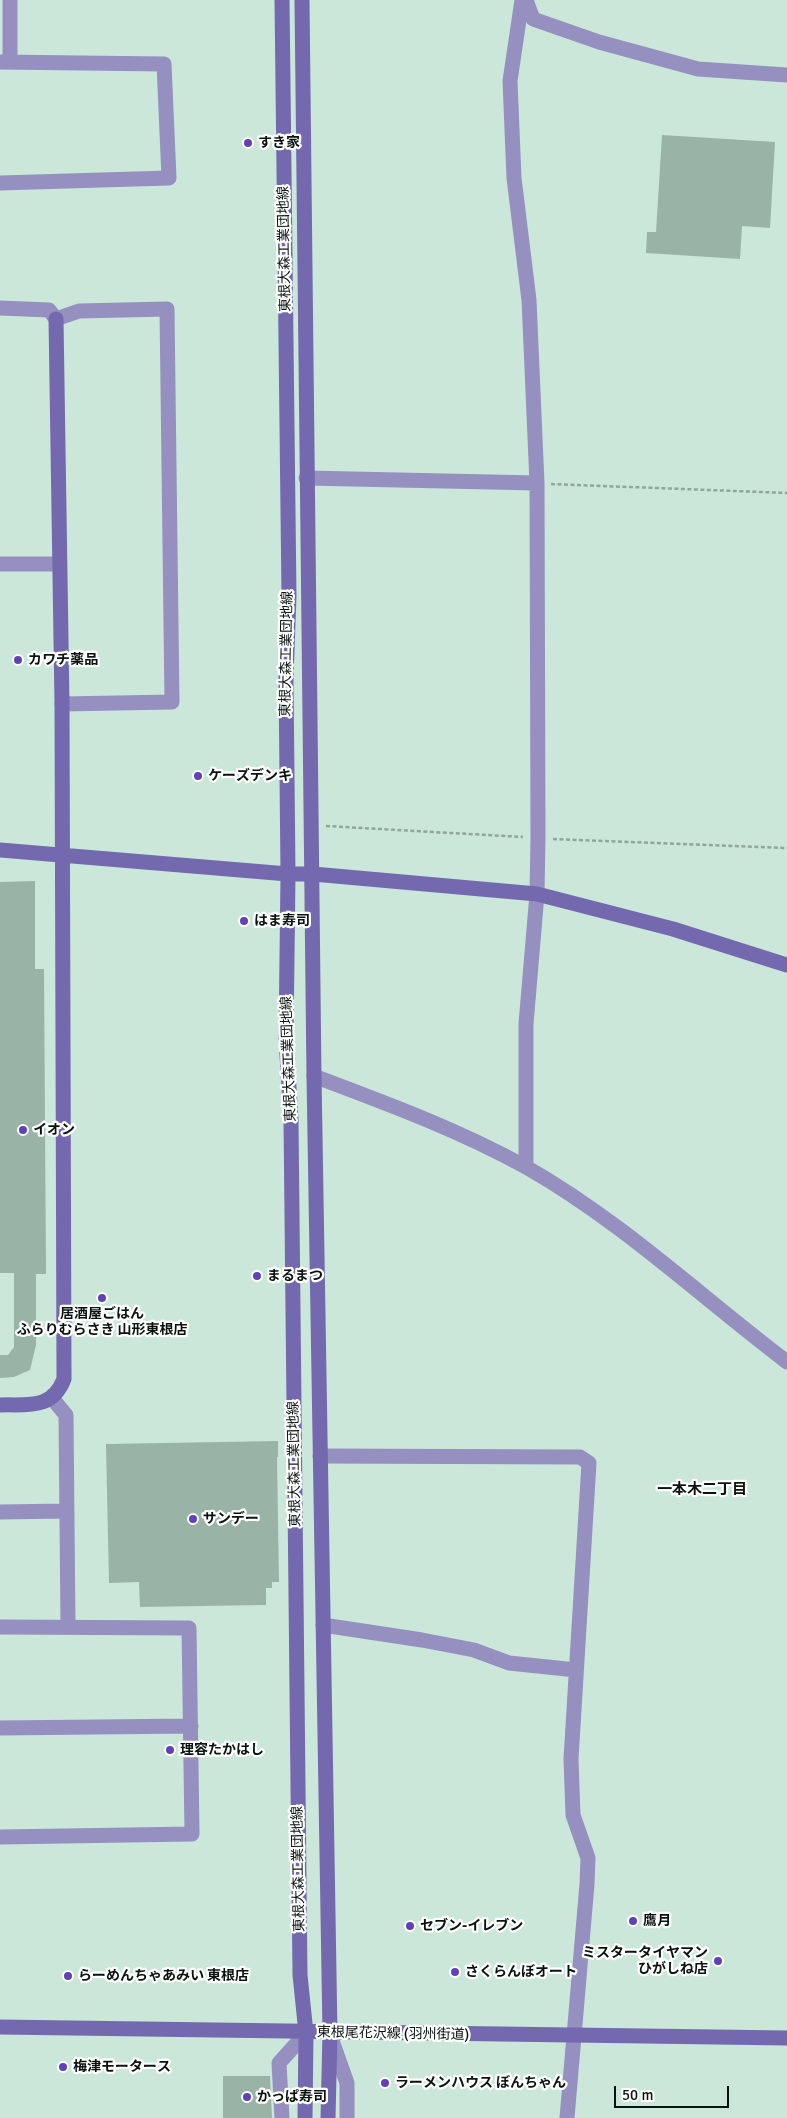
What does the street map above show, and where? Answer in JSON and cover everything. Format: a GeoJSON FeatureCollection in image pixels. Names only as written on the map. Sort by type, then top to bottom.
{"type":"FeatureCollection","features":[{"type":"Feature","properties":{"kind":"main road","name":"東根大森工業団地線"},"geometry":{"type":"LineString","coordinates":[[282,0],[288,596],[286,679],[288,874],[286,1039],[291,1120],[300,1975],[306,2033],[305,2118]]}},
{"type":"Feature","properties":{"kind":"main road","name":"東根大森工業団地線"},"geometry":{"type":"LineString","coordinates":[[302,0],[314,1076],[330,2034],[328,2118]]}},
{"type":"Feature","properties":{"kind":"main road"},"geometry":{"type":"LineString","coordinates":[[0,1405],[38,1404],[52,1398],[60,1389],[64,1379],[62,704],[58,564],[56,319]]}},
{"type":"Feature","properties":{"kind":"main road"},"geometry":{"type":"LineString","coordinates":[[0,850],[288,874],[313,874],[537,894],[673,929],[787,965]]}},
{"type":"Feature","properties":{"kind":"main road","name":"東根尾花沢線 (羽州街道)"},"geometry":{"type":"LineString","coordinates":[[0,2027],[330,2034],[787,2038]]}},
{"type":"Feature","properties":{"kind":"street"},"geometry":{"type":"LineString","coordinates":[[0,183],[169,178],[164,64],[5,62],[10,0]]}},
{"type":"Feature","properties":{"kind":"street"},"geometry":{"type":"LineString","coordinates":[[522,0],[510,81],[514,178],[529,300],[537,483],[538,838],[537,894],[526,1024],[526,1167]]}},
{"type":"Feature","properties":{"kind":"street"},"geometry":{"type":"LineString","coordinates":[[526,0],[533,19],[599,42],[698,69],[787,75]]}},
{"type":"Feature","properties":{"kind":"street"},"geometry":{"type":"LineString","coordinates":[[0,308],[50,310],[56,319],[79,311],[167,309],[172,702],[62,704]]}},
{"type":"Feature","properties":{"kind":"street"},"geometry":{"type":"LineString","coordinates":[[306,478],[537,483]]}},
{"type":"Feature","properties":{"kind":"street"},"geometry":{"type":"LineString","coordinates":[[0,564],[58,564]]}},
{"type":"Feature","properties":{"kind":"street"},"geometry":{"type":"LineString","coordinates":[[314,1076],[423,1118],[526,1167],[614,1224],[787,1362]]}},
{"type":"Feature","properties":{"kind":"street"},"geometry":{"type":"LineString","coordinates":[[52,1398],[66,1415],[68,1626]]}},
{"type":"Feature","properties":{"kind":"street"},"geometry":{"type":"LineString","coordinates":[[320,1456],[580,1456],[589,1463],[572,1711],[573,1815],[588,1858],[567,2118]]}},
{"type":"Feature","properties":{"kind":"street"},"geometry":{"type":"LineString","coordinates":[[0,1512],[66,1511]]}},
{"type":"Feature","properties":{"kind":"street"},"geometry":{"type":"LineString","coordinates":[[323,1625],[474,1650],[509,1663],[576,1670]]}},
{"type":"Feature","properties":{"kind":"street"},"geometry":{"type":"LineString","coordinates":[[0,1627],[189,1628],[192,1834],[0,1837]]}},
{"type":"Feature","properties":{"kind":"street"},"geometry":{"type":"LineString","coordinates":[[0,1728],[191,1726]]}},
{"type":"Feature","properties":{"kind":"street"},"geometry":{"type":"LineString","coordinates":[[282,2118],[280,2063],[306,2033]]}},
{"type":"Feature","properties":{"kind":"street"},"geometry":{"type":"LineString","coordinates":[[330,2034],[347,2083],[347,2118]]}},
{"type":"Feature","properties":{"kind":"path"},"geometry":{"type":"LineString","coordinates":[[537,483],[787,493]]}},
{"type":"Feature","properties":{"kind":"path"},"geometry":{"type":"LineString","coordinates":[[312,825],[538,838],[787,848]]}},
{"type":"Feature","properties":{"kind":"building"},"geometry":{"type":"Polygon","coordinates":[[[662,135],[775,142],[770,228],[742,226],[740,259],[646,253],[647,232],[656,232],[662,135]]]}},
{"type":"Feature","properties":{"kind":"building","name":"イオン"},"geometry":{"type":"Polygon","coordinates":[[[35,881],[35,969],[44,969],[46,1274],[36,1274],[36,1345],[30,1370],[14,1377],[0,1378],[0,1355],[8,1355],[14,1347],[14,1273],[0,1273],[0,882],[35,881]]]}},
{"type":"Feature","properties":{"kind":"building","name":"サンデー"},"geometry":{"type":"Polygon","coordinates":[[[278,1441],[279,1582],[272,1582],[272,1588],[266,1588],[266,1605],[140,1607],[139,1582],[109,1583],[106,1444],[278,1441]]]}},
{"type":"Feature","properties":{"kind":"building","name":"かっぱ寿司"},"geometry":{"type":"Polygon","coordinates":[[[223,2076],[270,2076],[272,2118],[223,2118],[223,2076]]]}},
{"type":"Feature","properties":{"kind":"place","name":"すき家"},"geometry":{"type":"Point","coordinates":[248,143]}},
{"type":"Feature","properties":{"kind":"place","name":"カワチ薬品"},"geometry":{"type":"Point","coordinates":[18,660]}},
{"type":"Feature","properties":{"kind":"place","name":"ケーズデンキ"},"geometry":{"type":"Point","coordinates":[198,776]}},
{"type":"Feature","properties":{"kind":"place","name":"はま寿司"},"geometry":{"type":"Point","coordinates":[244,921]}},
{"type":"Feature","properties":{"kind":"place","name":"イオン"},"geometry":{"type":"Point","coordinates":[23,1130]}},
{"type":"Feature","properties":{"kind":"place","name":"まるまつ"},"geometry":{"type":"Point","coordinates":[257,1276]}},
{"type":"Feature","properties":{"kind":"place","name":"居酒屋ごはん ふらりむらさき 山形東根店"},"geometry":{"type":"Point","coordinates":[102,1298]}},
{"type":"Feature","properties":{"kind":"place","name":"サンデー"},"geometry":{"type":"Point","coordinates":[193,1519]}},
{"type":"Feature","properties":{"kind":"place","name":"理容たかはし"},"geometry":{"type":"Point","coordinates":[170,1750]}},
{"type":"Feature","properties":{"kind":"place","name":"鷹月"},"geometry":{"type":"Point","coordinates":[633,1921]}},
{"type":"Feature","properties":{"kind":"place","name":"セブン-イレブン"},"geometry":{"type":"Point","coordinates":[410,1926]}},
{"type":"Feature","properties":{"kind":"place","name":"ミスタータイヤマン ひがしね店"},"geometry":{"type":"Point","coordinates":[718,1961]}},
{"type":"Feature","properties":{"kind":"place","name":"さくらんぼオート"},"geometry":{"type":"Point","coordinates":[455,1972]}},
{"type":"Feature","properties":{"kind":"place","name":"らーめんちゃあみい 東根店"},"geometry":{"type":"Point","coordinates":[68,1976]}},
{"type":"Feature","properties":{"kind":"place","name":"梅津モータース"},"geometry":{"type":"Point","coordinates":[63,2067]}},
{"type":"Feature","properties":{"kind":"place","name":"ラーメンハウス ぼんちゃん"},"geometry":{"type":"Point","coordinates":[385,2083]}},
{"type":"Feature","properties":{"kind":"place","name":"かっぱ寿司"},"geometry":{"type":"Point","coordinates":[247,2097]}},
{"type":"Feature","properties":{"kind":"district","name":"一本木二丁目"},"geometry":{"type":"Point","coordinates":[702,1490]}}]}
